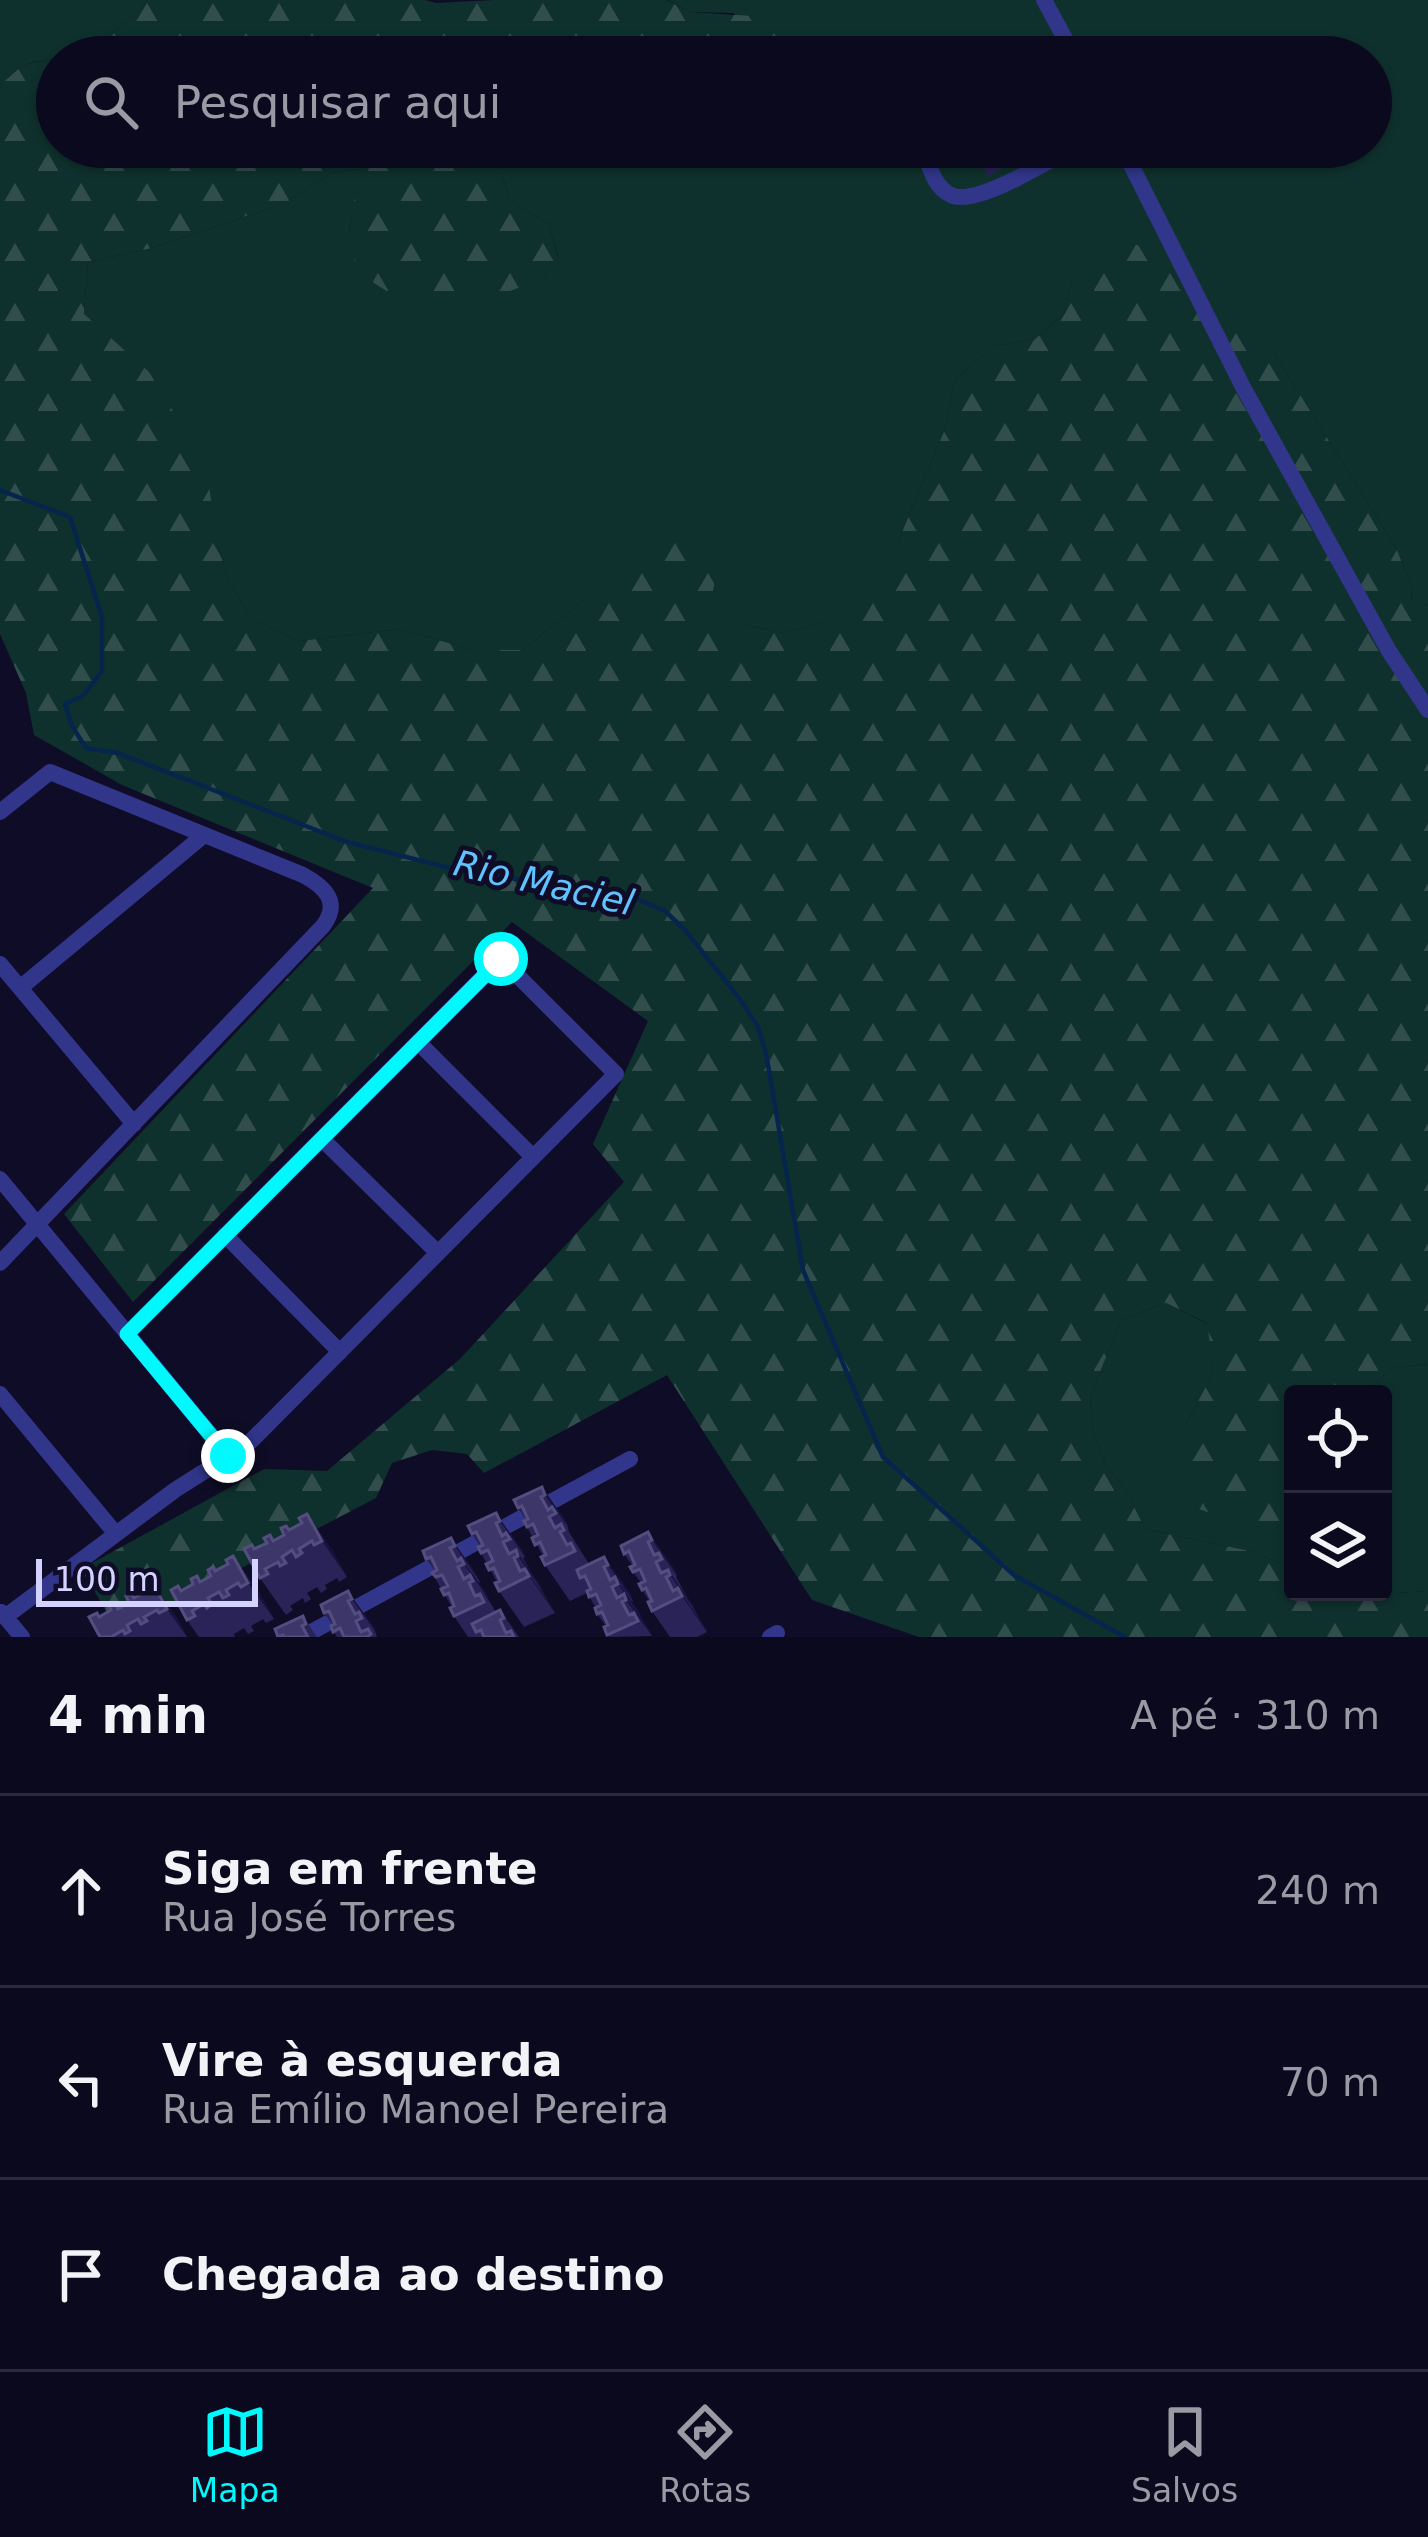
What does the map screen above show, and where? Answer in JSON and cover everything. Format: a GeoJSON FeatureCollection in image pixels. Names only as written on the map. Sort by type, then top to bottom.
{"type":"FeatureCollection","features":[{"type":"Feature","properties":{"kind":"street"},"geometry":{"type":"LineString","coordinates":[[1044,0],[1064,36]]}},
{"type":"Feature","properties":{"kind":"street"},"geometry":{"type":"LineString","coordinates":[[930,168],[935,181],[964,199],[1035,168]]}},
{"type":"Feature","properties":{"kind":"street"},"geometry":{"type":"LineString","coordinates":[[1133,168],[1244,389],[1389,651],[1428,710]]}},
{"type":"Feature","properties":{"kind":"street"},"geometry":{"type":"LineString","coordinates":[[0,812],[50,772],[316,882],[331,899],[332,908],[323,926],[0,1263]]}},
{"type":"Feature","properties":{"kind":"street"},"geometry":{"type":"LineString","coordinates":[[20,988],[204,835]]}},
{"type":"Feature","properties":{"kind":"street"},"geometry":{"type":"LineString","coordinates":[[22,1637],[2,1614],[249,1443],[616,1074],[501,959],[127,1334]]}},
{"type":"Feature","properties":{"kind":"street"},"geometry":{"type":"LineString","coordinates":[[0,964],[134,1124]]}},
{"type":"Feature","properties":{"kind":"street"},"geometry":{"type":"LineString","coordinates":[[418,1042],[533,1157]]}},
{"type":"Feature","properties":{"kind":"street"},"geometry":{"type":"LineString","coordinates":[[322,1139],[438,1253]]}},
{"type":"Feature","properties":{"kind":"street"},"geometry":{"type":"LineString","coordinates":[[0,1179],[228,1456]]}},
{"type":"Feature","properties":{"kind":"street"},"geometry":{"type":"LineString","coordinates":[[225,1235],[340,1352]]}},
{"type":"Feature","properties":{"kind":"street"},"geometry":{"type":"LineString","coordinates":[[0,1394],[116,1534]]}},
{"type":"Feature","properties":{"kind":"street"},"geometry":{"type":"LineString","coordinates":[[302,1637],[630,1459]]}},
{"type":"Feature","properties":{"kind":"green space"},"geometry":{"type":"Polygon","coordinates":[[[0,0],[147,0],[109,36],[36,36],[36,62],[23,65],[0,85],[0,0]]]}},
{"type":"Feature","properties":{"kind":"green space"},"geometry":{"type":"Polygon","coordinates":[[[147,0],[667,0],[689,12],[768,17],[784,29],[782,36],[109,36],[147,0]]]}},
{"type":"Feature","properties":{"kind":"green space"},"geometry":{"type":"Polygon","coordinates":[[[668,0],[1428,0],[1428,604],[1411,604],[1412,586],[1396,548],[1274,353],[1072,280],[1064,314],[1035,339],[994,346],[955,380],[945,429],[897,544],[845,617],[783,633],[721,620],[713,590],[587,597],[523,650],[473,650],[400,629],[299,641],[253,620],[229,583],[217,542],[84,314],[88,262],[148,249],[285,203],[331,173],[360,169],[349,233],[544,278],[558,256],[549,224],[511,202],[500,168],[1392,168],[1392,36],[763,36],[733,13],[689,12],[668,0]]]}},
{"type":"Feature","properties":{"kind":"green space"},"geometry":{"type":"Polygon","coordinates":[[[36,62],[36,168],[500,168],[511,202],[549,224],[558,257],[544,278],[479,303],[399,299],[357,272],[349,233],[359,169],[331,173],[285,203],[148,249],[88,262],[84,314],[149,372],[206,465],[217,542],[229,583],[253,620],[299,641],[400,629],[473,650],[523,650],[587,597],[655,530],[691,528],[721,553],[713,590],[722,620],[783,633],[844,617],[897,544],[945,429],[955,380],[994,346],[1035,339],[1064,314],[1072,280],[1088,260],[1134,244],[1163,253],[1209,331],[1239,334],[1274,353],[1396,548],[1412,586],[1411,603],[1428,604],[1428,1364],[1392,1367],[1374,1385],[1284,1385],[1284,1539],[1196,1508],[1178,1481],[1186,1424],[1214,1371],[1207,1323],[1166,1303],[1122,1319],[1090,1396],[1093,1433],[1106,1465],[1126,1490],[1145,1529],[1250,1551],[1284,1564],[1284,1601],[1392,1601],[1392,1593],[1428,1591],[1428,1637],[919,1637],[812,1600],[667,1375],[484,1473],[467,1454],[432,1450],[392,1463],[376,1498],[119,1632],[81,1569],[264,1469],[327,1471],[460,1359],[624,1182],[593,1144],[648,1021],[512,922],[133,1302],[64,1214],[373,888],[122,785],[34,735],[26,693],[0,634],[0,85],[23,65],[36,62]]]}},
{"type":"Feature","properties":{"kind":"green space"},"geometry":{"type":"Polygon","coordinates":[[[1166,1303],[1208,1324],[1214,1371],[1186,1424],[1284,1537],[1284,1564],[1250,1551],[1145,1529],[1126,1490],[1106,1465],[1093,1433],[1090,1396],[1122,1319],[1166,1303]]]}},
{"type":"Feature","properties":{"kind":"green space"},"geometry":{"type":"Polygon","coordinates":[[[1428,1364],[1428,1591],[1392,1593],[1392,1385],[1374,1385],[1392,1367],[1428,1364]]]}},
{"type":"Feature","properties":{"kind":"building"},"geometry":{"type":"Polygon","coordinates":[[[542,1487],[548,1510],[552,1507],[556,1513],[549,1517],[555,1528],[561,1524],[564,1530],[560,1532],[575,1551],[545,1565],[540,1542],[535,1545],[532,1538],[538,1535],[533,1524],[527,1527],[522,1506],[518,1508],[514,1500],[542,1487]]]}},
{"type":"Feature","properties":{"kind":"building"},"geometry":{"type":"Polygon","coordinates":[[[496,1513],[502,1536],[506,1533],[510,1539],[503,1542],[509,1554],[516,1550],[520,1571],[525,1569],[529,1576],[499,1591],[494,1568],[489,1570],[486,1564],[493,1561],[488,1550],[481,1553],[478,1547],[483,1545],[468,1526],[496,1513]]]}},
{"type":"Feature","properties":{"kind":"building"},"geometry":{"type":"Polygon","coordinates":[[[307,1514],[322,1541],[299,1549],[302,1553],[296,1557],[292,1550],[282,1557],[286,1563],[265,1569],[268,1574],[260,1578],[244,1549],[267,1543],[264,1538],[270,1535],[273,1541],[284,1535],[281,1528],[289,1530],[302,1523],[299,1518],[307,1514]]]}},
{"type":"Feature","properties":{"kind":"building"},"geometry":{"type":"Polygon","coordinates":[[[648,1532],[654,1555],[659,1553],[662,1559],[656,1562],[661,1573],[668,1570],[673,1591],[678,1588],[682,1596],[652,1611],[646,1588],[642,1590],[639,1584],[645,1581],[640,1569],[633,1572],[629,1551],[624,1554],[621,1546],[648,1532]]]}},
{"type":"Feature","properties":{"kind":"building"},"geometry":{"type":"Polygon","coordinates":[[[451,1538],[455,1546],[450,1548],[464,1564],[458,1567],[464,1579],[470,1575],[475,1596],[480,1594],[484,1602],[454,1616],[449,1593],[444,1595],[441,1589],[448,1586],[442,1575],[432,1573],[437,1570],[423,1551],[451,1538]]]}},
{"type":"Feature","properties":{"kind":"building"},"geometry":{"type":"Polygon","coordinates":[[[233,1556],[248,1583],[226,1590],[229,1595],[223,1598],[219,1592],[208,1598],[212,1604],[192,1611],[195,1616],[187,1620],[171,1590],[178,1586],[181,1591],[197,1576],[200,1582],[211,1576],[208,1570],[228,1564],[226,1560],[233,1556]]]}},
{"type":"Feature","properties":{"kind":"building"},"geometry":{"type":"Polygon","coordinates":[[[604,1557],[610,1580],[615,1577],[618,1584],[612,1587],[617,1598],[624,1594],[622,1602],[638,1621],[607,1635],[604,1627],[608,1625],[595,1608],[601,1605],[596,1594],[589,1597],[591,1589],[577,1570],[604,1557]]]}},
{"type":"Feature","properties":{"kind":"building"},"geometry":{"type":"Polygon","coordinates":[[[152,1582],[167,1609],[144,1617],[147,1621],[141,1624],[138,1619],[127,1625],[130,1631],[125,1634],[123,1630],[100,1637],[89,1617],[97,1613],[99,1617],[115,1603],[118,1609],[129,1603],[126,1596],[134,1598],[152,1582]]]}},
{"type":"Feature","properties":{"kind":"building"},"geometry":{"type":"Polygon","coordinates":[[[348,1591],[352,1599],[348,1601],[362,1618],[356,1621],[361,1632],[368,1629],[371,1634],[367,1637],[344,1637],[340,1628],[333,1632],[329,1611],[324,1613],[321,1605],[348,1591]]]}},
{"type":"Feature","properties":{"kind":"building"},"geometry":{"type":"Polygon","coordinates":[[[500,1610],[506,1633],[511,1631],[514,1637],[484,1637],[481,1630],[476,1632],[472,1624],[500,1610]]]}},
{"type":"Feature","properties":{"kind":"building"},"geometry":{"type":"Polygon","coordinates":[[[303,1616],[308,1637],[278,1637],[275,1629],[303,1616]]]}},
{"type":"Feature","properties":{"kind":"waterway","name":"Rio Maciel"},"geometry":{"type":"LineString","coordinates":[[0,490],[70,517],[102,617],[102,671],[83,696],[65,704],[86,748],[118,753],[347,842],[450,868],[637,899],[665,911],[686,931],[758,1027],[803,1270],[883,1457],[1014,1575],[1125,1637]]}},
{"type":"Feature","properties":{"kind":"route"},"geometry":{"type":"LineString","coordinates":[[228,1456],[127,1334],[501,959]]}}]}
